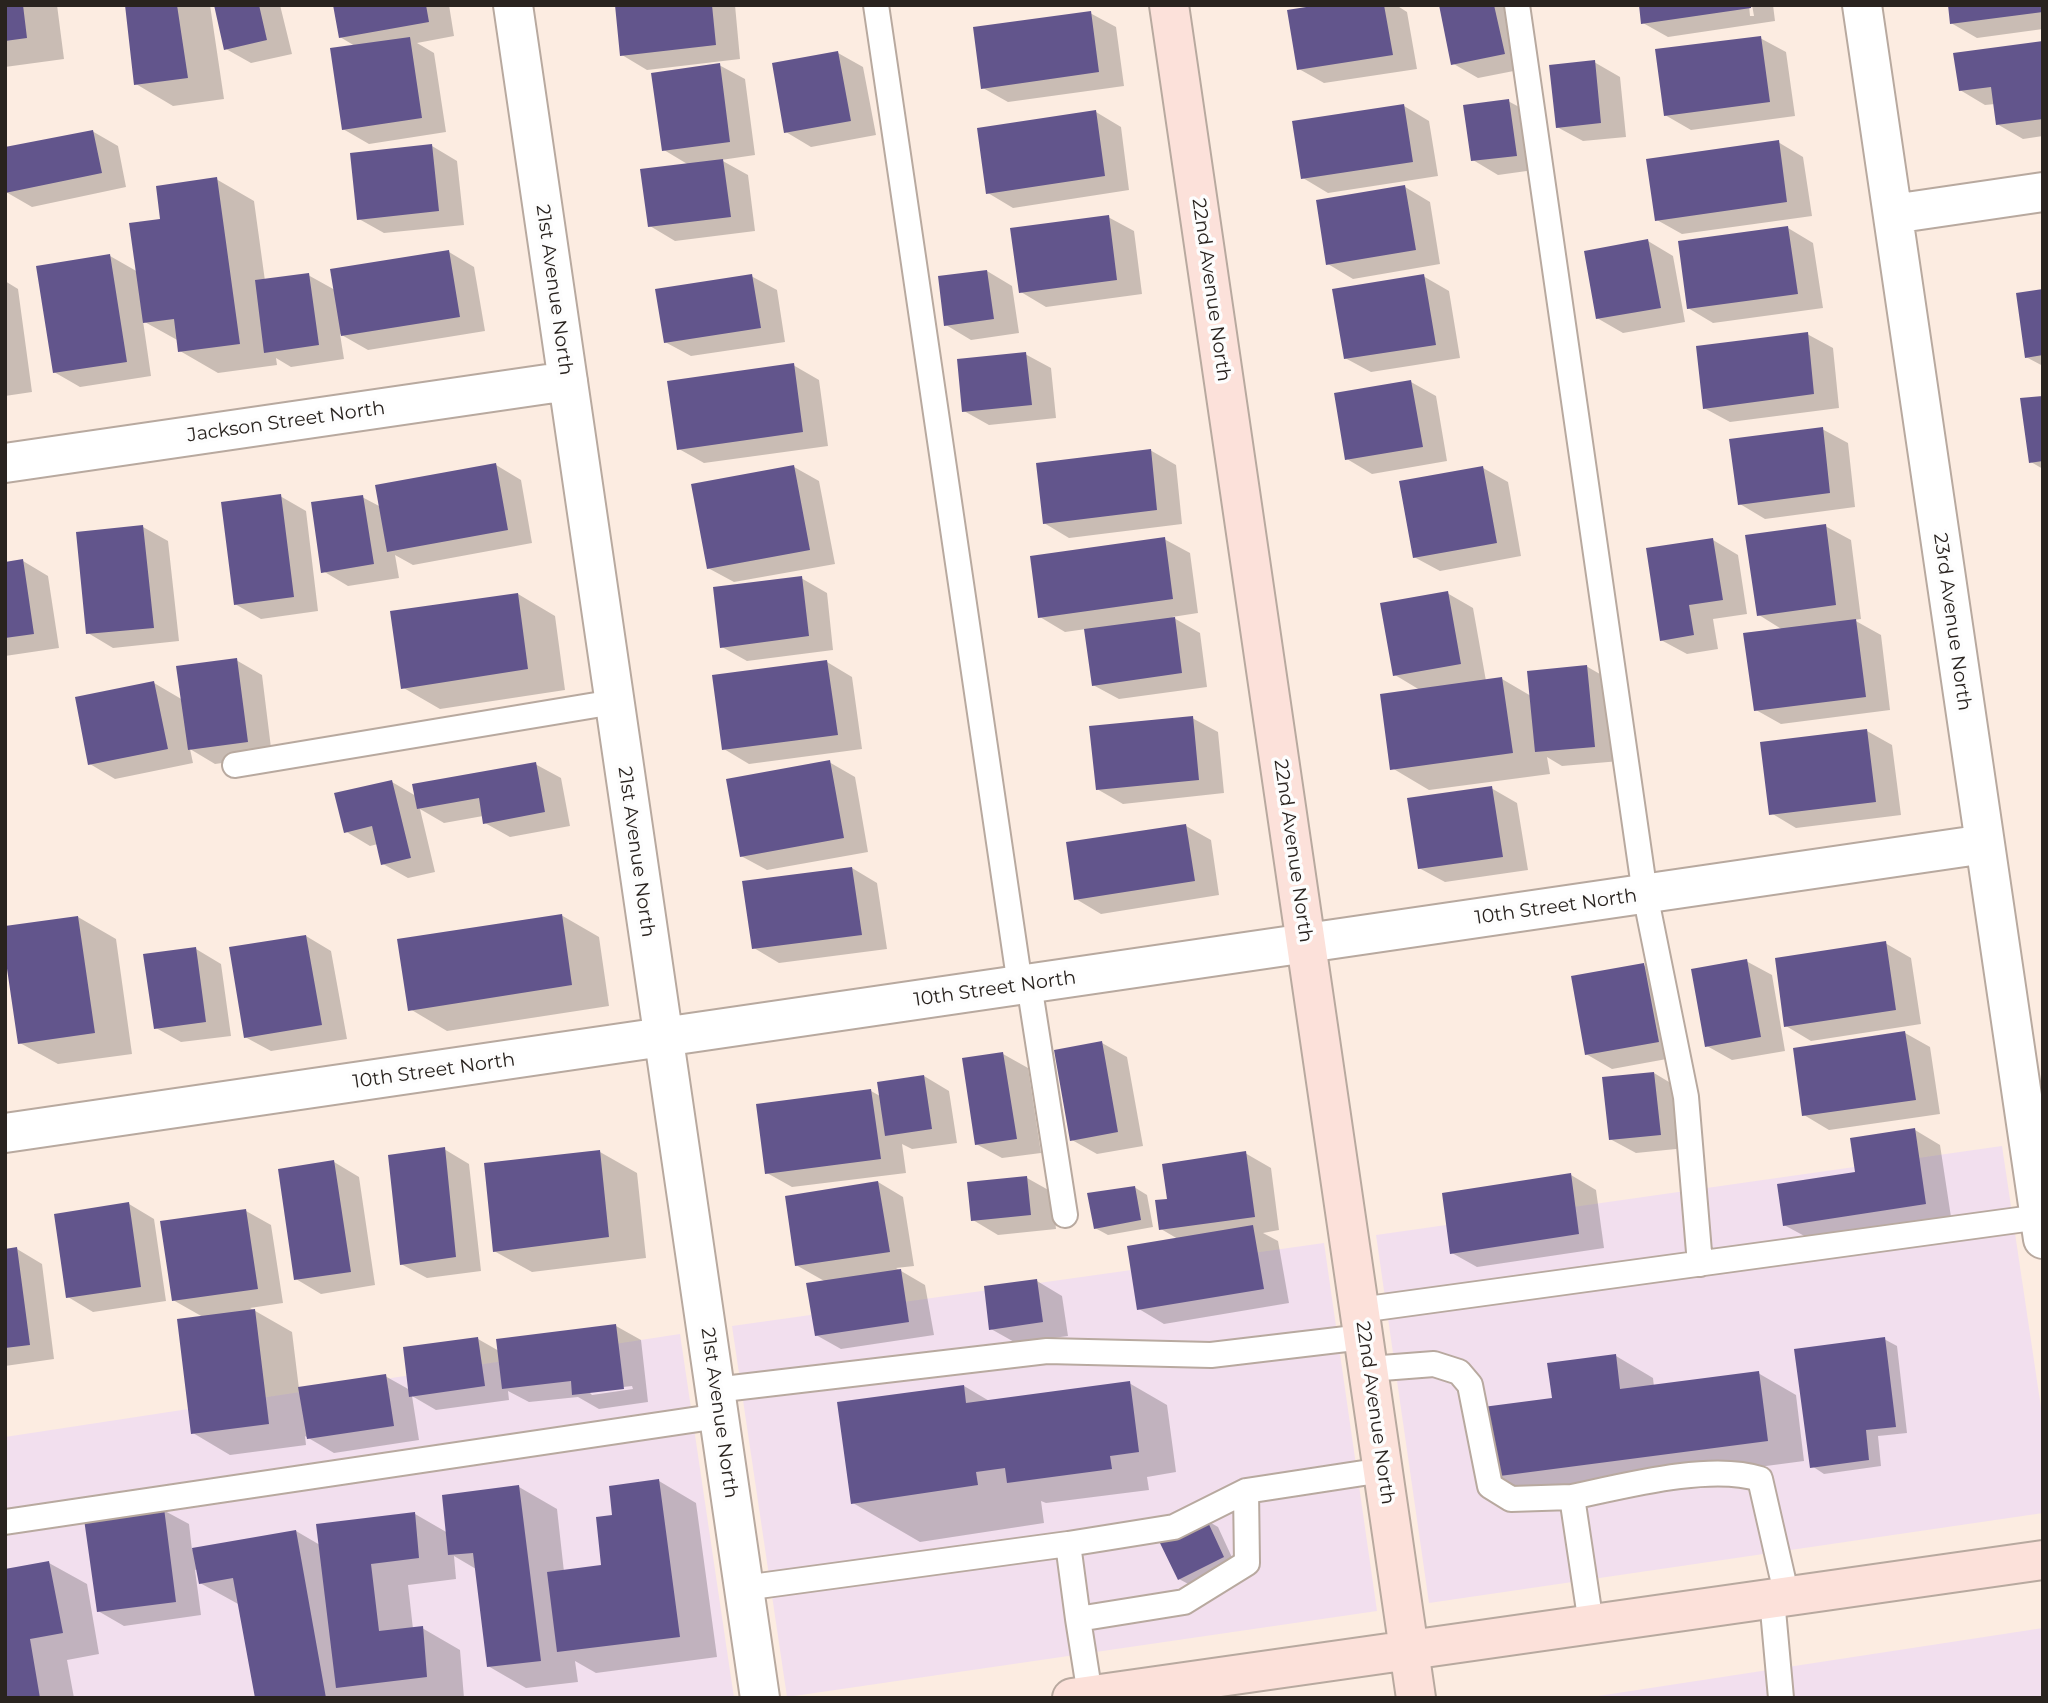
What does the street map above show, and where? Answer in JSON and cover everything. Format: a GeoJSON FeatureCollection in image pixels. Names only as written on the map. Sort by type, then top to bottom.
{"type":"FeatureCollection","features":[{"type":"Feature","properties":{"kind":"main road","name":"22nd Avenue North"},"geometry":{"type":"LineString","coordinates":[[1169,5],[1416,1698]]}},
{"type":"Feature","properties":{"kind":"main road"},"geometry":{"type":"LineString","coordinates":[[1081,1696],[2043,1560]]}},
{"type":"Feature","properties":{"kind":"street","name":"21st Avenue North"},"geometry":{"type":"LineString","coordinates":[[513,5],[760,1698]]}},
{"type":"Feature","properties":{"kind":"street","name":"23rd Avenue North"},"geometry":{"type":"LineString","coordinates":[[1862,5],[1985,844],[2038,1178],[2041,1228]]}},
{"type":"Feature","properties":{"kind":"street"},"geometry":{"type":"LineString","coordinates":[[1893,214],[2043,192]]}},
{"type":"Feature","properties":{"kind":"street","name":"Jackson Street North"},"geometry":{"type":"LineString","coordinates":[[5,463],[568,381]]}},
{"type":"Feature","properties":{"kind":"street","name":"10th Street North"},"geometry":{"type":"LineString","coordinates":[[5,1133],[1985,844]]}},
{"type":"Feature","properties":{"kind":"lane"},"geometry":{"type":"LineString","coordinates":[[876,5],[1024,984],[1065,1215]]}},
{"type":"Feature","properties":{"kind":"lane"},"geometry":{"type":"LineString","coordinates":[[1517,5],[1645,894],[1686,1097],[1700,1264]]}},
{"type":"Feature","properties":{"kind":"lane"},"geometry":{"type":"LineString","coordinates":[[235,765],[614,702]]}},
{"type":"Feature","properties":{"kind":"lane"},"geometry":{"type":"LineString","coordinates":[[5,1522],[717,1403],[1047,1351],[1211,1354],[1364,1339],[1700,1264],[2041,1228]]}},
{"type":"Feature","properties":{"kind":"lane"},"geometry":{"type":"LineString","coordinates":[[1364,1339],[1459,1371],[1470,1385],[1490,1486],[1511,1499],[1572,1497],[1656,1480],[1741,1473],[1760,1479],[1779,1598],[1781,1698]]}},
{"type":"Feature","properties":{"kind":"lane"},"geometry":{"type":"LineString","coordinates":[[744,1588],[1174,1527],[1247,1491],[1383,1470]]}},
{"type":"Feature","properties":{"kind":"lane"},"geometry":{"type":"LineString","coordinates":[[1078,1619],[1184,1602],[1247,1563],[1247,1491]]}},
{"type":"Feature","properties":{"kind":"lane"},"geometry":{"type":"LineString","coordinates":[[1572,1497],[1591,1624]]}},
{"type":"Feature","properties":{"kind":"lane"},"geometry":{"type":"LineString","coordinates":[[1068,1544],[1078,1619],[1081,1696]]}},
{"type":"Feature","properties":{"kind":"shaded area"},"geometry":{"type":"Polygon","coordinates":[[[2002,1146],[2043,1421],[2043,1513],[1429,1603],[1376,1235],[2002,1146]]]}},
{"type":"Feature","properties":{"kind":"shaded area"},"geometry":{"type":"Polygon","coordinates":[[[1324,1243],[1377,1611],[787,1697],[732,1326],[1324,1243]]]}},
{"type":"Feature","properties":{"kind":"shaded area"},"geometry":{"type":"Polygon","coordinates":[[[680,1334],[734,1698],[5,1698],[5,1437],[680,1334]]]}},
{"type":"Feature","properties":{"kind":"shaded area"},"geometry":{"type":"Polygon","coordinates":[[[2043,1628],[2043,1698],[1585,1698],[2043,1628]]]}},
{"type":"Feature","properties":{"kind":"building"},"geometry":{"type":"Polygon","coordinates":[[[5,5],[23,5],[27,38],[5,41],[5,5]]]}},
{"type":"Feature","properties":{"kind":"building"},"geometry":{"type":"Polygon","coordinates":[[[125,5],[177,5],[188,78],[134,85],[125,5]]]}},
{"type":"Feature","properties":{"kind":"building"},"geometry":{"type":"Polygon","coordinates":[[[214,5],[259,5],[267,40],[224,50],[214,5]]]}},
{"type":"Feature","properties":{"kind":"building"},"geometry":{"type":"Polygon","coordinates":[[[333,5],[426,5],[429,22],[339,38],[333,5]]]}},
{"type":"Feature","properties":{"kind":"building"},"geometry":{"type":"Polygon","coordinates":[[[615,5],[712,5],[716,45],[620,56],[615,5]]]}},
{"type":"Feature","properties":{"kind":"building"},"geometry":{"type":"Polygon","coordinates":[[[1319,5],[1384,5],[1393,55],[1297,70],[1287,10],[1319,5]]]}},
{"type":"Feature","properties":{"kind":"building"},"geometry":{"type":"Polygon","coordinates":[[[1439,5],[1494,5],[1505,54],[1451,65],[1439,5]]]}},
{"type":"Feature","properties":{"kind":"building"},"geometry":{"type":"Polygon","coordinates":[[[1639,5],[1751,5],[1751,8],[1641,24],[1639,5]]]}},
{"type":"Feature","properties":{"kind":"building"},"geometry":{"type":"Polygon","coordinates":[[[1948,5],[2043,5],[2043,12],[1950,24],[1948,5]]]}},
{"type":"Feature","properties":{"kind":"building"},"geometry":{"type":"Polygon","coordinates":[[[1091,11],[1099,72],[981,89],[973,27],[1091,11]]]}},
{"type":"Feature","properties":{"kind":"building"},"geometry":{"type":"Polygon","coordinates":[[[1761,36],[1770,102],[1664,116],[1655,49],[1761,36]]]}},
{"type":"Feature","properties":{"kind":"building"},"geometry":{"type":"Polygon","coordinates":[[[410,37],[422,118],[342,130],[330,48],[410,37]]]}},
{"type":"Feature","properties":{"kind":"building"},"geometry":{"type":"Polygon","coordinates":[[[2043,41],[2043,119],[1996,125],[1991,87],[1959,91],[1953,53],[2043,41]]]}},
{"type":"Feature","properties":{"kind":"building"},"geometry":{"type":"Polygon","coordinates":[[[838,51],[851,121],[784,133],[772,63],[838,51]]]}},
{"type":"Feature","properties":{"kind":"building"},"geometry":{"type":"Polygon","coordinates":[[[1595,60],[1601,123],[1556,128],[1549,65],[1595,60]]]}},
{"type":"Feature","properties":{"kind":"building"},"geometry":{"type":"Polygon","coordinates":[[[720,63],[730,142],[662,151],[651,73],[720,63]]]}},
{"type":"Feature","properties":{"kind":"building"},"geometry":{"type":"Polygon","coordinates":[[[1509,99],[1517,156],[1471,161],[1463,105],[1509,99]]]}},
{"type":"Feature","properties":{"kind":"building"},"geometry":{"type":"Polygon","coordinates":[[[1404,104],[1413,162],[1301,179],[1292,121],[1404,104]]]}},
{"type":"Feature","properties":{"kind":"building"},"geometry":{"type":"Polygon","coordinates":[[[1096,110],[1105,176],[986,194],[977,128],[1096,110]]]}},
{"type":"Feature","properties":{"kind":"building"},"geometry":{"type":"Polygon","coordinates":[[[93,130],[102,173],[5,193],[5,147],[93,130]]]}},
{"type":"Feature","properties":{"kind":"building"},"geometry":{"type":"Polygon","coordinates":[[[1779,140],[1787,202],[1655,221],[1646,159],[1779,140]]]}},
{"type":"Feature","properties":{"kind":"building"},"geometry":{"type":"Polygon","coordinates":[[[432,144],[439,211],[357,220],[350,153],[432,144]]]}},
{"type":"Feature","properties":{"kind":"building"},"geometry":{"type":"Polygon","coordinates":[[[723,159],[731,217],[648,227],[640,169],[723,159]]]}},
{"type":"Feature","properties":{"kind":"building"},"geometry":{"type":"Polygon","coordinates":[[[217,177],[240,344],[178,352],[174,319],[143,323],[129,223],[160,219],[156,186],[217,177]]]}},
{"type":"Feature","properties":{"kind":"building"},"geometry":{"type":"Polygon","coordinates":[[[1405,185],[1416,250],[1326,265],[1316,200],[1405,185]]]}},
{"type":"Feature","properties":{"kind":"building"},"geometry":{"type":"Polygon","coordinates":[[[1109,215],[1117,280],[1019,293],[1010,228],[1109,215]]]}},
{"type":"Feature","properties":{"kind":"building"},"geometry":{"type":"Polygon","coordinates":[[[1788,226],[1798,294],[1687,309],[1678,241],[1788,226]]]}},
{"type":"Feature","properties":{"kind":"building"},"geometry":{"type":"Polygon","coordinates":[[[1648,239],[1661,308],[1596,319],[1584,251],[1648,239]]]}},
{"type":"Feature","properties":{"kind":"building"},"geometry":{"type":"Polygon","coordinates":[[[449,250],[460,317],[341,336],[330,269],[449,250]]]}},
{"type":"Feature","properties":{"kind":"building"},"geometry":{"type":"Polygon","coordinates":[[[110,254],[127,362],[53,373],[36,266],[110,254]]]}},
{"type":"Feature","properties":{"kind":"building"},"geometry":{"type":"Polygon","coordinates":[[[987,270],[994,319],[944,326],[938,276],[987,270]]]}},
{"type":"Feature","properties":{"kind":"building"},"geometry":{"type":"Polygon","coordinates":[[[309,273],[319,345],[264,353],[255,280],[309,273]]]}},
{"type":"Feature","properties":{"kind":"building"},"geometry":{"type":"Polygon","coordinates":[[[752,274],[761,328],[664,343],[655,289],[752,274]]]}},
{"type":"Feature","properties":{"kind":"building"},"geometry":{"type":"Polygon","coordinates":[[[1424,274],[1436,345],[1344,359],[1332,289],[1424,274]]]}},
{"type":"Feature","properties":{"kind":"building"},"geometry":{"type":"Polygon","coordinates":[[[2043,289],[2043,355],[2025,358],[2016,293],[2043,289]]]}},
{"type":"Feature","properties":{"kind":"building"},"geometry":{"type":"Polygon","coordinates":[[[1808,332],[1814,394],[1703,409],[1696,346],[1808,332]]]}},
{"type":"Feature","properties":{"kind":"building"},"geometry":{"type":"Polygon","coordinates":[[[1026,352],[1032,405],[962,412],[957,359],[1026,352]]]}},
{"type":"Feature","properties":{"kind":"building"},"geometry":{"type":"Polygon","coordinates":[[[794,363],[803,432],[677,450],[667,381],[794,363]]]}},
{"type":"Feature","properties":{"kind":"building"},"geometry":{"type":"Polygon","coordinates":[[[1411,380],[1423,447],[1345,460],[1334,393],[1411,380]]]}},
{"type":"Feature","properties":{"kind":"building"},"geometry":{"type":"Polygon","coordinates":[[[2043,396],[2043,461],[2029,463],[2020,398],[2043,396]]]}},
{"type":"Feature","properties":{"kind":"building"},"geometry":{"type":"Polygon","coordinates":[[[1823,427],[1830,493],[1738,505],[1729,439],[1823,427]]]}},
{"type":"Feature","properties":{"kind":"building"},"geometry":{"type":"Polygon","coordinates":[[[1151,449],[1157,510],[1043,524],[1036,463],[1151,449]]]}},
{"type":"Feature","properties":{"kind":"building"},"geometry":{"type":"Polygon","coordinates":[[[496,463],[508,530],[387,552],[375,485],[496,463]]]}},
{"type":"Feature","properties":{"kind":"building"},"geometry":{"type":"Polygon","coordinates":[[[794,465],[810,550],[707,569],[691,484],[794,465]]]}},
{"type":"Feature","properties":{"kind":"building"},"geometry":{"type":"Polygon","coordinates":[[[1483,466],[1497,543],[1413,558],[1399,481],[1483,466]]]}},
{"type":"Feature","properties":{"kind":"building"},"geometry":{"type":"Polygon","coordinates":[[[281,494],[294,597],[234,605],[221,502],[281,494]]]}},
{"type":"Feature","properties":{"kind":"building"},"geometry":{"type":"Polygon","coordinates":[[[363,495],[374,564],[321,573],[311,502],[363,495]]]}},
{"type":"Feature","properties":{"kind":"building"},"geometry":{"type":"Polygon","coordinates":[[[1826,524],[1836,605],[1757,616],[1745,535],[1826,524]]]}},
{"type":"Feature","properties":{"kind":"building"},"geometry":{"type":"Polygon","coordinates":[[[143,525],[154,628],[86,634],[76,532],[143,525]]]}},
{"type":"Feature","properties":{"kind":"building"},"geometry":{"type":"Polygon","coordinates":[[[1165,537],[1173,599],[1038,618],[1030,556],[1165,537]]]}},
{"type":"Feature","properties":{"kind":"building"},"geometry":{"type":"Polygon","coordinates":[[[1713,538],[1723,600],[1689,605],[1694,635],[1660,641],[1646,548],[1713,538]]]}},
{"type":"Feature","properties":{"kind":"building"},"geometry":{"type":"Polygon","coordinates":[[[23,559],[34,634],[5,638],[5,562],[23,559]]]}},
{"type":"Feature","properties":{"kind":"building"},"geometry":{"type":"Polygon","coordinates":[[[802,576],[809,636],[720,648],[713,587],[802,576]]]}},
{"type":"Feature","properties":{"kind":"building"},"geometry":{"type":"Polygon","coordinates":[[[1448,591],[1461,664],[1393,676],[1380,603],[1448,591]]]}},
{"type":"Feature","properties":{"kind":"building"},"geometry":{"type":"Polygon","coordinates":[[[518,593],[528,669],[401,689],[390,611],[518,593]]]}},
{"type":"Feature","properties":{"kind":"building"},"geometry":{"type":"Polygon","coordinates":[[[1175,617],[1182,673],[1092,686],[1084,629],[1175,617]]]}},
{"type":"Feature","properties":{"kind":"building"},"geometry":{"type":"Polygon","coordinates":[[[1856,619],[1866,697],[1754,711],[1743,633],[1856,619]]]}},
{"type":"Feature","properties":{"kind":"building"},"geometry":{"type":"Polygon","coordinates":[[[237,658],[248,742],[188,750],[176,666],[237,658]]]}},
{"type":"Feature","properties":{"kind":"building"},"geometry":{"type":"Polygon","coordinates":[[[827,660],[838,735],[722,750],[712,675],[827,660]]]}},
{"type":"Feature","properties":{"kind":"building"},"geometry":{"type":"Polygon","coordinates":[[[1587,665],[1595,747],[1535,752],[1527,671],[1587,665]]]}},
{"type":"Feature","properties":{"kind":"building"},"geometry":{"type":"Polygon","coordinates":[[[1502,677],[1513,753],[1390,770],[1380,694],[1502,677]]]}},
{"type":"Feature","properties":{"kind":"building"},"geometry":{"type":"Polygon","coordinates":[[[154,681],[168,749],[88,765],[75,697],[154,681]]]}},
{"type":"Feature","properties":{"kind":"building"},"geometry":{"type":"Polygon","coordinates":[[[1193,716],[1199,780],[1096,790],[1089,726],[1193,716]]]}},
{"type":"Feature","properties":{"kind":"building"},"geometry":{"type":"Polygon","coordinates":[[[1867,729],[1876,802],[1769,815],[1760,742],[1867,729]]]}},
{"type":"Feature","properties":{"kind":"building"},"geometry":{"type":"Polygon","coordinates":[[[830,760],[844,838],[740,857],[726,779],[830,760]]]}},
{"type":"Feature","properties":{"kind":"building"},"geometry":{"type":"Polygon","coordinates":[[[536,762],[545,812],[483,824],[479,798],[417,809],[412,784],[536,762]]]}},
{"type":"Feature","properties":{"kind":"building"},"geometry":{"type":"Polygon","coordinates":[[[392,780],[411,858],[381,865],[372,826],[344,833],[334,793],[392,780]]]}},
{"type":"Feature","properties":{"kind":"building"},"geometry":{"type":"Polygon","coordinates":[[[1492,786],[1503,857],[1418,869],[1407,798],[1492,786]]]}},
{"type":"Feature","properties":{"kind":"building"},"geometry":{"type":"Polygon","coordinates":[[[1186,824],[1195,881],[1074,900],[1066,842],[1186,824]]]}},
{"type":"Feature","properties":{"kind":"building"},"geometry":{"type":"Polygon","coordinates":[[[852,867],[862,935],[752,949],[742,881],[852,867]]]}},
{"type":"Feature","properties":{"kind":"building"},"geometry":{"type":"Polygon","coordinates":[[[562,914],[572,985],[408,1011],[397,939],[562,914]]]}},
{"type":"Feature","properties":{"kind":"building"},"geometry":{"type":"Polygon","coordinates":[[[78,916],[95,1033],[18,1044],[5,955],[5,926],[78,916]]]}},
{"type":"Feature","properties":{"kind":"building"},"geometry":{"type":"Polygon","coordinates":[[[306,935],[322,1025],[244,1038],[229,947],[306,935]]]}},
{"type":"Feature","properties":{"kind":"building"},"geometry":{"type":"Polygon","coordinates":[[[1886,941],[1896,1010],[1784,1027],[1775,958],[1886,941]]]}},
{"type":"Feature","properties":{"kind":"building"},"geometry":{"type":"Polygon","coordinates":[[[196,947],[206,1022],[154,1029],[143,954],[196,947]]]}},
{"type":"Feature","properties":{"kind":"building"},"geometry":{"type":"Polygon","coordinates":[[[1747,959],[1761,1037],[1705,1047],[1691,969],[1747,959]]]}},
{"type":"Feature","properties":{"kind":"building"},"geometry":{"type":"Polygon","coordinates":[[[1644,963],[1659,1042],[1585,1055],[1571,976],[1644,963]]]}},
{"type":"Feature","properties":{"kind":"building"},"geometry":{"type":"Polygon","coordinates":[[[1905,1031],[1916,1100],[1802,1116],[1793,1048],[1905,1031]]]}},
{"type":"Feature","properties":{"kind":"building"},"geometry":{"type":"Polygon","coordinates":[[[1102,1041],[1118,1132],[1070,1141],[1054,1050],[1102,1041]]]}},
{"type":"Feature","properties":{"kind":"building"},"geometry":{"type":"Polygon","coordinates":[[[1003,1052],[1017,1139],[975,1145],[962,1058],[1003,1052]]]}},
{"type":"Feature","properties":{"kind":"building"},"geometry":{"type":"Polygon","coordinates":[[[1654,1072],[1661,1135],[1609,1140],[1602,1077],[1654,1072]]]}},
{"type":"Feature","properties":{"kind":"building"},"geometry":{"type":"Polygon","coordinates":[[[924,1075],[932,1129],[885,1136],[877,1082],[924,1075]]]}},
{"type":"Feature","properties":{"kind":"building"},"geometry":{"type":"Polygon","coordinates":[[[871,1089],[881,1159],[765,1174],[756,1104],[871,1089]]]}},
{"type":"Feature","properties":{"kind":"building"},"geometry":{"type":"Polygon","coordinates":[[[1915,1128],[1926,1204],[1783,1226],[1777,1184],[1855,1172],[1850,1138],[1915,1128]]]}},
{"type":"Feature","properties":{"kind":"building"},"geometry":{"type":"Polygon","coordinates":[[[445,1147],[456,1257],[400,1265],[388,1155],[445,1147]]]}},
{"type":"Feature","properties":{"kind":"building"},"geometry":{"type":"Polygon","coordinates":[[[600,1150],[609,1237],[493,1252],[484,1163],[600,1150]]]}},
{"type":"Feature","properties":{"kind":"building"},"geometry":{"type":"Polygon","coordinates":[[[1246,1151],[1255,1217],[1159,1230],[1155,1200],[1167,1199],[1162,1164],[1246,1151]]]}},
{"type":"Feature","properties":{"kind":"building"},"geometry":{"type":"Polygon","coordinates":[[[334,1160],[351,1272],[294,1280],[278,1169],[334,1160]]]}},
{"type":"Feature","properties":{"kind":"building"},"geometry":{"type":"Polygon","coordinates":[[[1571,1173],[1579,1234],[1450,1254],[1442,1193],[1571,1173]]]}},
{"type":"Feature","properties":{"kind":"building"},"geometry":{"type":"Polygon","coordinates":[[[1027,1176],[1031,1215],[971,1221],[967,1182],[1027,1176]]]}},
{"type":"Feature","properties":{"kind":"building"},"geometry":{"type":"Polygon","coordinates":[[[878,1181],[890,1252],[795,1266],[785,1196],[878,1181]]]}},
{"type":"Feature","properties":{"kind":"building"},"geometry":{"type":"Polygon","coordinates":[[[1135,1186],[1141,1220],[1094,1229],[1087,1193],[1135,1186]]]}},
{"type":"Feature","properties":{"kind":"building"},"geometry":{"type":"Polygon","coordinates":[[[129,1202],[141,1287],[66,1298],[54,1214],[129,1202]]]}},
{"type":"Feature","properties":{"kind":"building"},"geometry":{"type":"Polygon","coordinates":[[[246,1209],[258,1289],[172,1301],[160,1221],[246,1209]]]}},
{"type":"Feature","properties":{"kind":"building"},"geometry":{"type":"Polygon","coordinates":[[[1253,1225],[1264,1289],[1137,1310],[1127,1246],[1253,1225]]]}},
{"type":"Feature","properties":{"kind":"building"},"geometry":{"type":"Polygon","coordinates":[[[17,1247],[30,1345],[5,1348],[5,1249],[17,1247]]]}},
{"type":"Feature","properties":{"kind":"building"},"geometry":{"type":"Polygon","coordinates":[[[901,1269],[909,1322],[815,1336],[806,1283],[901,1269]]]}},
{"type":"Feature","properties":{"kind":"building"},"geometry":{"type":"Polygon","coordinates":[[[1037,1279],[1043,1322],[989,1330],[984,1286],[1037,1279]]]}},
{"type":"Feature","properties":{"kind":"building"},"geometry":{"type":"Polygon","coordinates":[[[255,1309],[269,1424],[191,1434],[177,1319],[255,1309]]]}},
{"type":"Feature","properties":{"kind":"building"},"geometry":{"type":"Polygon","coordinates":[[[616,1324],[624,1389],[572,1395],[571,1381],[502,1389],[496,1339],[616,1324]]]}},
{"type":"Feature","properties":{"kind":"building"},"geometry":{"type":"Polygon","coordinates":[[[478,1337],[485,1386],[409,1397],[403,1347],[478,1337]]]}},
{"type":"Feature","properties":{"kind":"building"},"geometry":{"type":"Polygon","coordinates":[[[1885,1337],[1896,1427],[1866,1430],[1869,1460],[1810,1468],[1794,1349],[1885,1337]]]}},
{"type":"Feature","properties":{"kind":"building"},"geometry":{"type":"Polygon","coordinates":[[[1616,1354],[1620,1389],[1759,1371],[1768,1441],[1492,1477],[1483,1407],[1552,1398],[1547,1363],[1616,1354]]]}},
{"type":"Feature","properties":{"kind":"building"},"geometry":{"type":"Polygon","coordinates":[[[386,1374],[394,1426],[307,1439],[298,1387],[386,1374]]]}},
{"type":"Feature","properties":{"kind":"building"},"geometry":{"type":"Polygon","coordinates":[[[1130,1381],[1139,1452],[1110,1456],[1112,1469],[1007,1483],[1005,1468],[976,1472],[978,1485],[851,1504],[837,1402],[964,1385],[966,1403],[1130,1381]]]}},
{"type":"Feature","properties":{"kind":"building"},"geometry":{"type":"Polygon","coordinates":[[[659,1479],[680,1637],[557,1652],[547,1572],[601,1565],[596,1517],[612,1515],[609,1486],[659,1479]]]}},
{"type":"Feature","properties":{"kind":"building"},"geometry":{"type":"Polygon","coordinates":[[[519,1485],[541,1661],[487,1667],[473,1553],[448,1555],[442,1495],[519,1485]]]}},
{"type":"Feature","properties":{"kind":"building"},"geometry":{"type":"Polygon","coordinates":[[[164,1508],[176,1602],[97,1612],[84,1519],[164,1508]]]}},
{"type":"Feature","properties":{"kind":"building"},"geometry":{"type":"Polygon","coordinates":[[[415,1512],[419,1558],[371,1564],[379,1631],[423,1626],[427,1677],[336,1688],[316,1524],[415,1512]]]}},
{"type":"Feature","properties":{"kind":"building"},"geometry":{"type":"Polygon","coordinates":[[[1206,1518],[1224,1557],[1178,1580],[1159,1541],[1206,1518]]]}},
{"type":"Feature","properties":{"kind":"building"},"geometry":{"type":"Polygon","coordinates":[[[296,1530],[326,1698],[255,1698],[233,1578],[199,1584],[192,1548],[296,1530]]]}},
{"type":"Feature","properties":{"kind":"building"},"geometry":{"type":"Polygon","coordinates":[[[49,1561],[63,1633],[30,1639],[40,1698],[5,1698],[5,1569],[49,1561]]]}}]}
